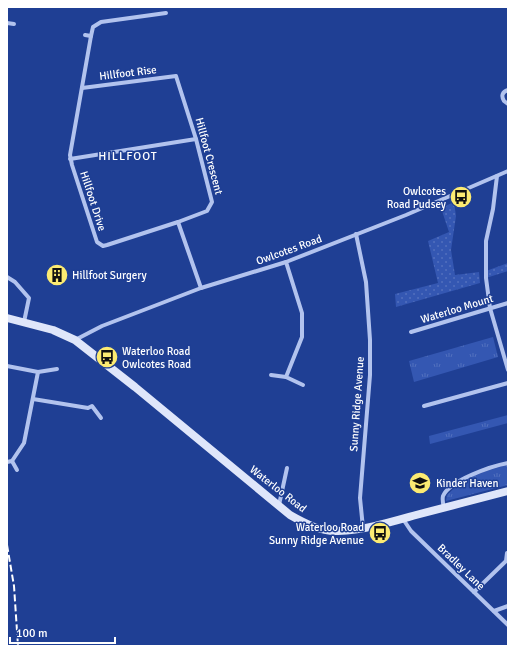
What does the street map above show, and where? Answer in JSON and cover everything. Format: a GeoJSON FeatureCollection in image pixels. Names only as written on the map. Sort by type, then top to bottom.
{"type":"FeatureCollection","features":[{"type":"Feature","properties":{"kind":"main road","name":"Waterloo Road"},"geometry":{"type":"LineString","coordinates":[[7,318],[53,330],[75,340],[135,387],[278,506],[301,521],[321,529],[338,531],[363,528],[403,520],[508,491]]}},
{"type":"Feature","properties":{"kind":"street"},"geometry":{"type":"LineString","coordinates":[[85,35],[90,36],[93,27],[101,22],[166,13]]}},
{"type":"Feature","properties":{"kind":"street"},"geometry":{"type":"LineString","coordinates":[[7,23],[14,24]]}},
{"type":"Feature","properties":{"kind":"street","name":"Hillfoot Drive"},"geometry":{"type":"LineString","coordinates":[[90,36],[70,149],[70,160],[96,238],[99,244],[103,246],[178,222]]}},
{"type":"Feature","properties":{"kind":"street","name":"Hillfoot Rise"},"geometry":{"type":"LineString","coordinates":[[82,88],[176,76]]}},
{"type":"Feature","properties":{"kind":"street","name":"Hillfoot Crescent"},"geometry":{"type":"LineString","coordinates":[[176,76],[196,139],[212,202],[206,211],[178,222]]}},
{"type":"Feature","properties":{"kind":"street"},"geometry":{"type":"LineString","coordinates":[[508,90],[503,93],[502,96],[504,101],[508,104]]}},
{"type":"Feature","properties":{"kind":"street"},"geometry":{"type":"LineString","coordinates":[[70,160],[196,139]]}},
{"type":"Feature","properties":{"kind":"street","name":"Owlcotes Road"},"geometry":{"type":"LineString","coordinates":[[75,340],[102,326],[201,288],[286,262],[406,215],[508,171]]}},
{"type":"Feature","properties":{"kind":"street"},"geometry":{"type":"LineString","coordinates":[[497,176],[493,209],[486,241],[486,278],[490,308],[508,370]]}},
{"type":"Feature","properties":{"kind":"street"},"geometry":{"type":"LineString","coordinates":[[178,222],[201,288]]}},
{"type":"Feature","properties":{"kind":"street","name":"Sunny Ridge Avenue"},"geometry":{"type":"LineString","coordinates":[[356,234],[366,282],[370,340],[370,375],[360,498],[363,528]]}},
{"type":"Feature","properties":{"kind":"street"},"geometry":{"type":"LineString","coordinates":[[286,262],[302,313],[302,337],[286,377]]}},
{"type":"Feature","properties":{"kind":"street"},"geometry":{"type":"LineString","coordinates":[[7,278],[15,282],[29,298],[24,322]]}},
{"type":"Feature","properties":{"kind":"street","name":"Waterloo Mount"},"geometry":{"type":"LineString","coordinates":[[411,332],[508,303]]}},
{"type":"Feature","properties":{"kind":"street"},"geometry":{"type":"LineString","coordinates":[[7,366],[38,372],[57,369]]}},
{"type":"Feature","properties":{"kind":"street"},"geometry":{"type":"LineString","coordinates":[[7,462],[12,461],[24,443],[38,372]]}},
{"type":"Feature","properties":{"kind":"street"},"geometry":{"type":"LineString","coordinates":[[271,375],[286,377],[303,385]]}},
{"type":"Feature","properties":{"kind":"street"},"geometry":{"type":"LineString","coordinates":[[424,406],[508,383]]}},
{"type":"Feature","properties":{"kind":"street"},"geometry":{"type":"LineString","coordinates":[[33,399],[88,408],[92,406],[101,418]]}},
{"type":"Feature","properties":{"kind":"street"},"geometry":{"type":"LineString","coordinates":[[12,461],[16,470]]}},
{"type":"Feature","properties":{"kind":"street"},"geometry":{"type":"LineString","coordinates":[[444,509],[442,500],[443,496],[454,485],[483,470],[508,462]]}},
{"type":"Feature","properties":{"kind":"street"},"geometry":{"type":"LineString","coordinates":[[278,506],[287,468]]}},
{"type":"Feature","properties":{"kind":"street","name":"Bradley Lane"},"geometry":{"type":"LineString","coordinates":[[403,520],[411,531],[508,625]]}},
{"type":"Feature","properties":{"kind":"street"},"geometry":{"type":"LineString","coordinates":[[474,592],[506,561],[507,553]]}},
{"type":"Feature","properties":{"kind":"street"},"geometry":{"type":"LineString","coordinates":[[494,611],[508,606]]}},
{"type":"Feature","properties":{"kind":"green space"},"geometry":{"type":"Polygon","coordinates":[[[454,202],[456,216],[451,250],[455,275],[479,272],[480,283],[396,307],[395,294],[438,283],[428,241],[449,232],[441,208],[454,202]]]}},
{"type":"Feature","properties":{"kind":"green space"},"geometry":{"type":"Polygon","coordinates":[[[508,263],[508,271],[486,278],[486,271],[508,263]]]}},
{"type":"Feature","properties":{"kind":"green space"},"geometry":{"type":"Polygon","coordinates":[[[493,337],[498,357],[414,382],[409,361],[493,337]]]}},
{"type":"Feature","properties":{"kind":"green space"},"geometry":{"type":"Polygon","coordinates":[[[508,415],[508,423],[430,444],[429,436],[508,415]]]}},
{"type":"Feature","properties":{"kind":"green space"},"geometry":{"type":"Polygon","coordinates":[[[508,465],[508,485],[446,501],[447,495],[453,489],[468,479],[491,469],[508,465]]]}},
{"type":"Feature","properties":{"kind":"railway"},"geometry":{"type":"LineString","coordinates":[[7,545],[14,586],[18,646]]}},
{"type":"Feature","properties":{"kind":"place","name":"Owlcotes Road Pudsey"},"geometry":{"type":"Point","coordinates":[461,197]}},
{"type":"Feature","properties":{"kind":"place","name":"Hillfoot Surgery"},"geometry":{"type":"Point","coordinates":[57,275]}},
{"type":"Feature","properties":{"kind":"place","name":"Waterloo Road Owlcotes Road"},"geometry":{"type":"Point","coordinates":[107,357]}},
{"type":"Feature","properties":{"kind":"place","name":"Kinder Haven"},"geometry":{"type":"Point","coordinates":[420,483]}},
{"type":"Feature","properties":{"kind":"place","name":"Waterloo Road Sunny Ridge Avenue"},"geometry":{"type":"Point","coordinates":[380,533]}},
{"type":"Feature","properties":{"kind":"district","name":"HILLFOOT"},"geometry":{"type":"Point","coordinates":[128,156]}}]}
